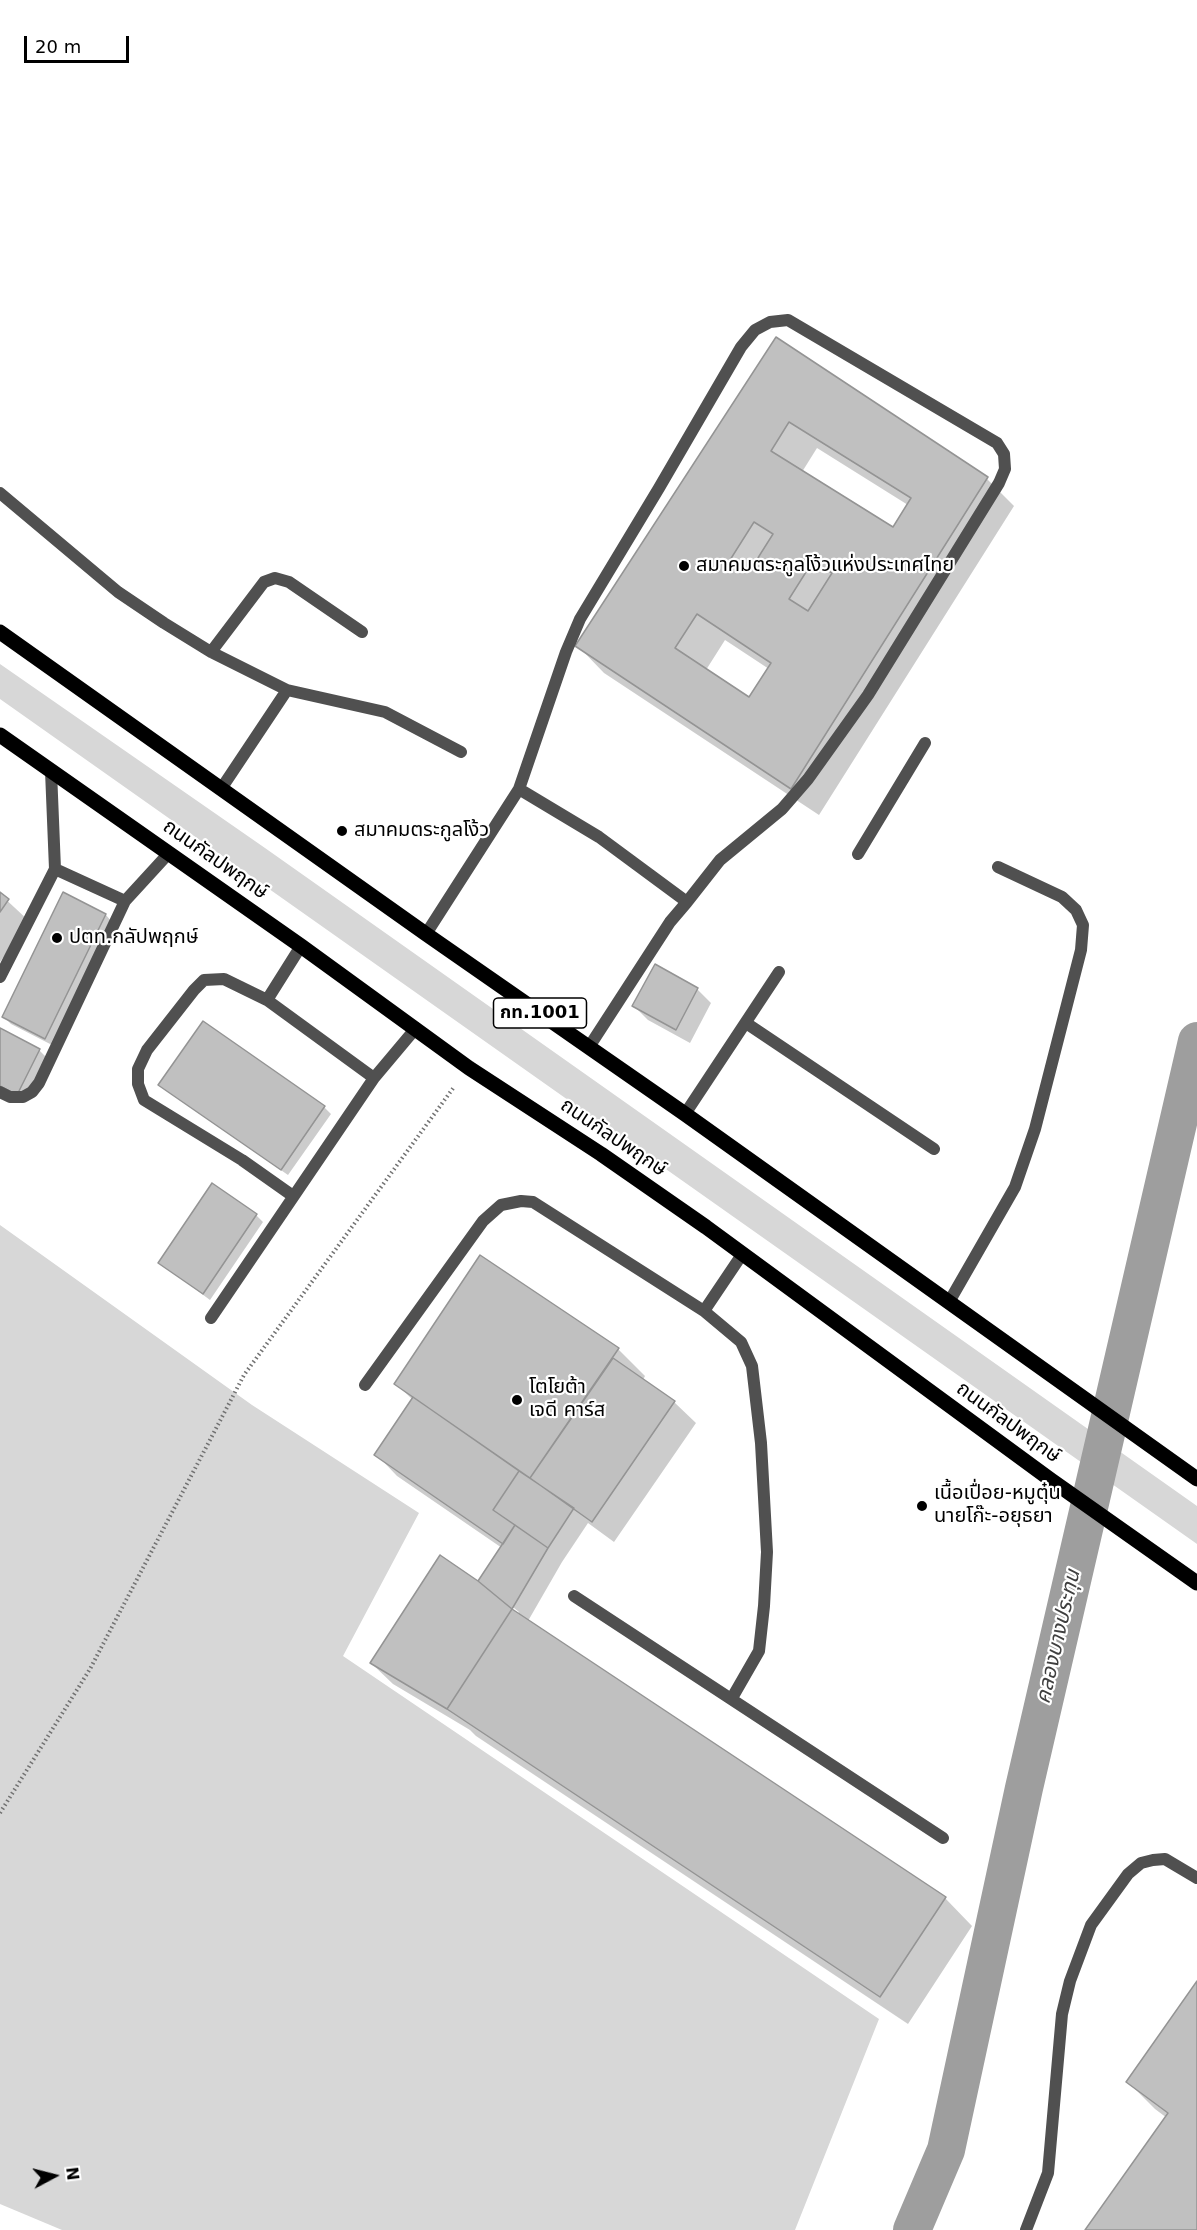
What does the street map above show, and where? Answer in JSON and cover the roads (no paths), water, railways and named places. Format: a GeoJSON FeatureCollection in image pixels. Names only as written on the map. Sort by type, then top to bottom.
{"type":"FeatureCollection","features":[{"type":"Feature","properties":{"kind":"main road","name":"กท.1001"},"geometry":{"type":"LineString","coordinates":[[0,632],[426,934],[685,1114],[1197,1479]]}},
{"type":"Feature","properties":{"kind":"main road","name":"ถนนกัลปพฤกษ์"},"geometry":{"type":"LineString","coordinates":[[0,735],[301,946],[469,1068],[601,1154],[743,1253],[1102,1518],[1197,1583]]}},
{"type":"Feature","properties":{"kind":"lane"},"geometry":{"type":"LineString","coordinates":[[426,934],[519,789],[566,652],[580,619],[741,347],[756,330],[770,322],[788,320],[997,442],[1004,454],[1005,469],[999,483],[868,695],[836,742],[788,802],[720,860],[670,922],[589,1047]]}},
{"type":"Feature","properties":{"kind":"lane"},"geometry":{"type":"LineString","coordinates":[[0,493],[118,592],[211,652],[287,690],[385,712],[461,752]]}},
{"type":"Feature","properties":{"kind":"lane"},"geometry":{"type":"LineString","coordinates":[[211,652],[264,582],[275,578],[289,582],[362,632]]}},
{"type":"Feature","properties":{"kind":"lane"},"geometry":{"type":"LineString","coordinates":[[220,789],[287,690]]}},
{"type":"Feature","properties":{"kind":"lane"},"geometry":{"type":"LineString","coordinates":[[858,854],[925,743]]}},
{"type":"Feature","properties":{"kind":"lane"},"geometry":{"type":"LineString","coordinates":[[0,977],[55,869],[51,771]]}},
{"type":"Feature","properties":{"kind":"lane"},"geometry":{"type":"LineString","coordinates":[[519,789],[598,837],[687,902]]}},
{"type":"Feature","properties":{"kind":"lane"},"geometry":{"type":"LineString","coordinates":[[0,1092],[10,1097],[23,1097],[32,1092],[39,1083],[125,901],[169,854]]}},
{"type":"Feature","properties":{"kind":"lane"},"geometry":{"type":"LineString","coordinates":[[949,1302],[1015,1187],[1035,1129],[1081,950],[1083,925],[1076,910],[1062,897],[998,867]]}},
{"type":"Feature","properties":{"kind":"lane"},"geometry":{"type":"LineString","coordinates":[[55,869],[125,901]]}},
{"type":"Feature","properties":{"kind":"lane"},"geometry":{"type":"LineString","coordinates":[[267,1000],[301,946]]}},
{"type":"Feature","properties":{"kind":"lane"},"geometry":{"type":"LineString","coordinates":[[685,1114],[779,972]]}},
{"type":"Feature","properties":{"kind":"lane"},"geometry":{"type":"LineString","coordinates":[[293,1196],[242,1160],[144,1100],[138,1084],[138,1069],[147,1050],[204,980],[224,979],[267,1000],[374,1078]]}},
{"type":"Feature","properties":{"kind":"lane"},"geometry":{"type":"LineString","coordinates":[[746,1023],[934,1149]]}},
{"type":"Feature","properties":{"kind":"lane"},"geometry":{"type":"LineString","coordinates":[[211,1318],[374,1078],[416,1028]]}},
{"type":"Feature","properties":{"kind":"lane"},"geometry":{"type":"LineString","coordinates":[[365,1385],[483,1221],[501,1205],[521,1200],[533,1202],[704,1311],[741,1342],[752,1366],[761,1443],[767,1552],[765,1606],[759,1651],[732,1698]]}},
{"type":"Feature","properties":{"kind":"lane"},"geometry":{"type":"LineString","coordinates":[[704,1311],[743,1253]]}},
{"type":"Feature","properties":{"kind":"lane"},"geometry":{"type":"LineString","coordinates":[[574,1596],[943,1838]]}},
{"type":"Feature","properties":{"kind":"lane"},"geometry":{"type":"LineString","coordinates":[[1026,2230],[1048,2173],[1062,2014],[1070,1981],[1091,1925],[1128,1874],[1141,1863],[1165,1859],[1197,1878]]}},
{"type":"Feature","properties":{"kind":"waterway","name":"คลองบางประทุน"},"geometry":{"type":"LineString","coordinates":[[912,2230],[946,2150],[1024,1788],[1197,1041]]}},
{"type":"Feature","properties":{"kind":"place","name":"สมาคมตระกูลโง้วแห่งประเทศไทย"},"geometry":{"type":"Point","coordinates":[684,566]}},
{"type":"Feature","properties":{"kind":"place","name":"สมาคมตระกูลโง้ว"},"geometry":{"type":"Point","coordinates":[342,831]}},
{"type":"Feature","properties":{"kind":"place","name":"ปตท.กลัปพฤกษ์"},"geometry":{"type":"Point","coordinates":[57,938]}},
{"type":"Feature","properties":{"kind":"place","name":"โตโยต้า เจดี คาร์ส"},"geometry":{"type":"Point","coordinates":[517,1400]}},
{"type":"Feature","properties":{"kind":"place","name":"เนื้อเปื่อย-หมูตุ๋น นายโก๊ะ-อยุธยา"},"geometry":{"type":"Point","coordinates":[922,1506]}}]}
